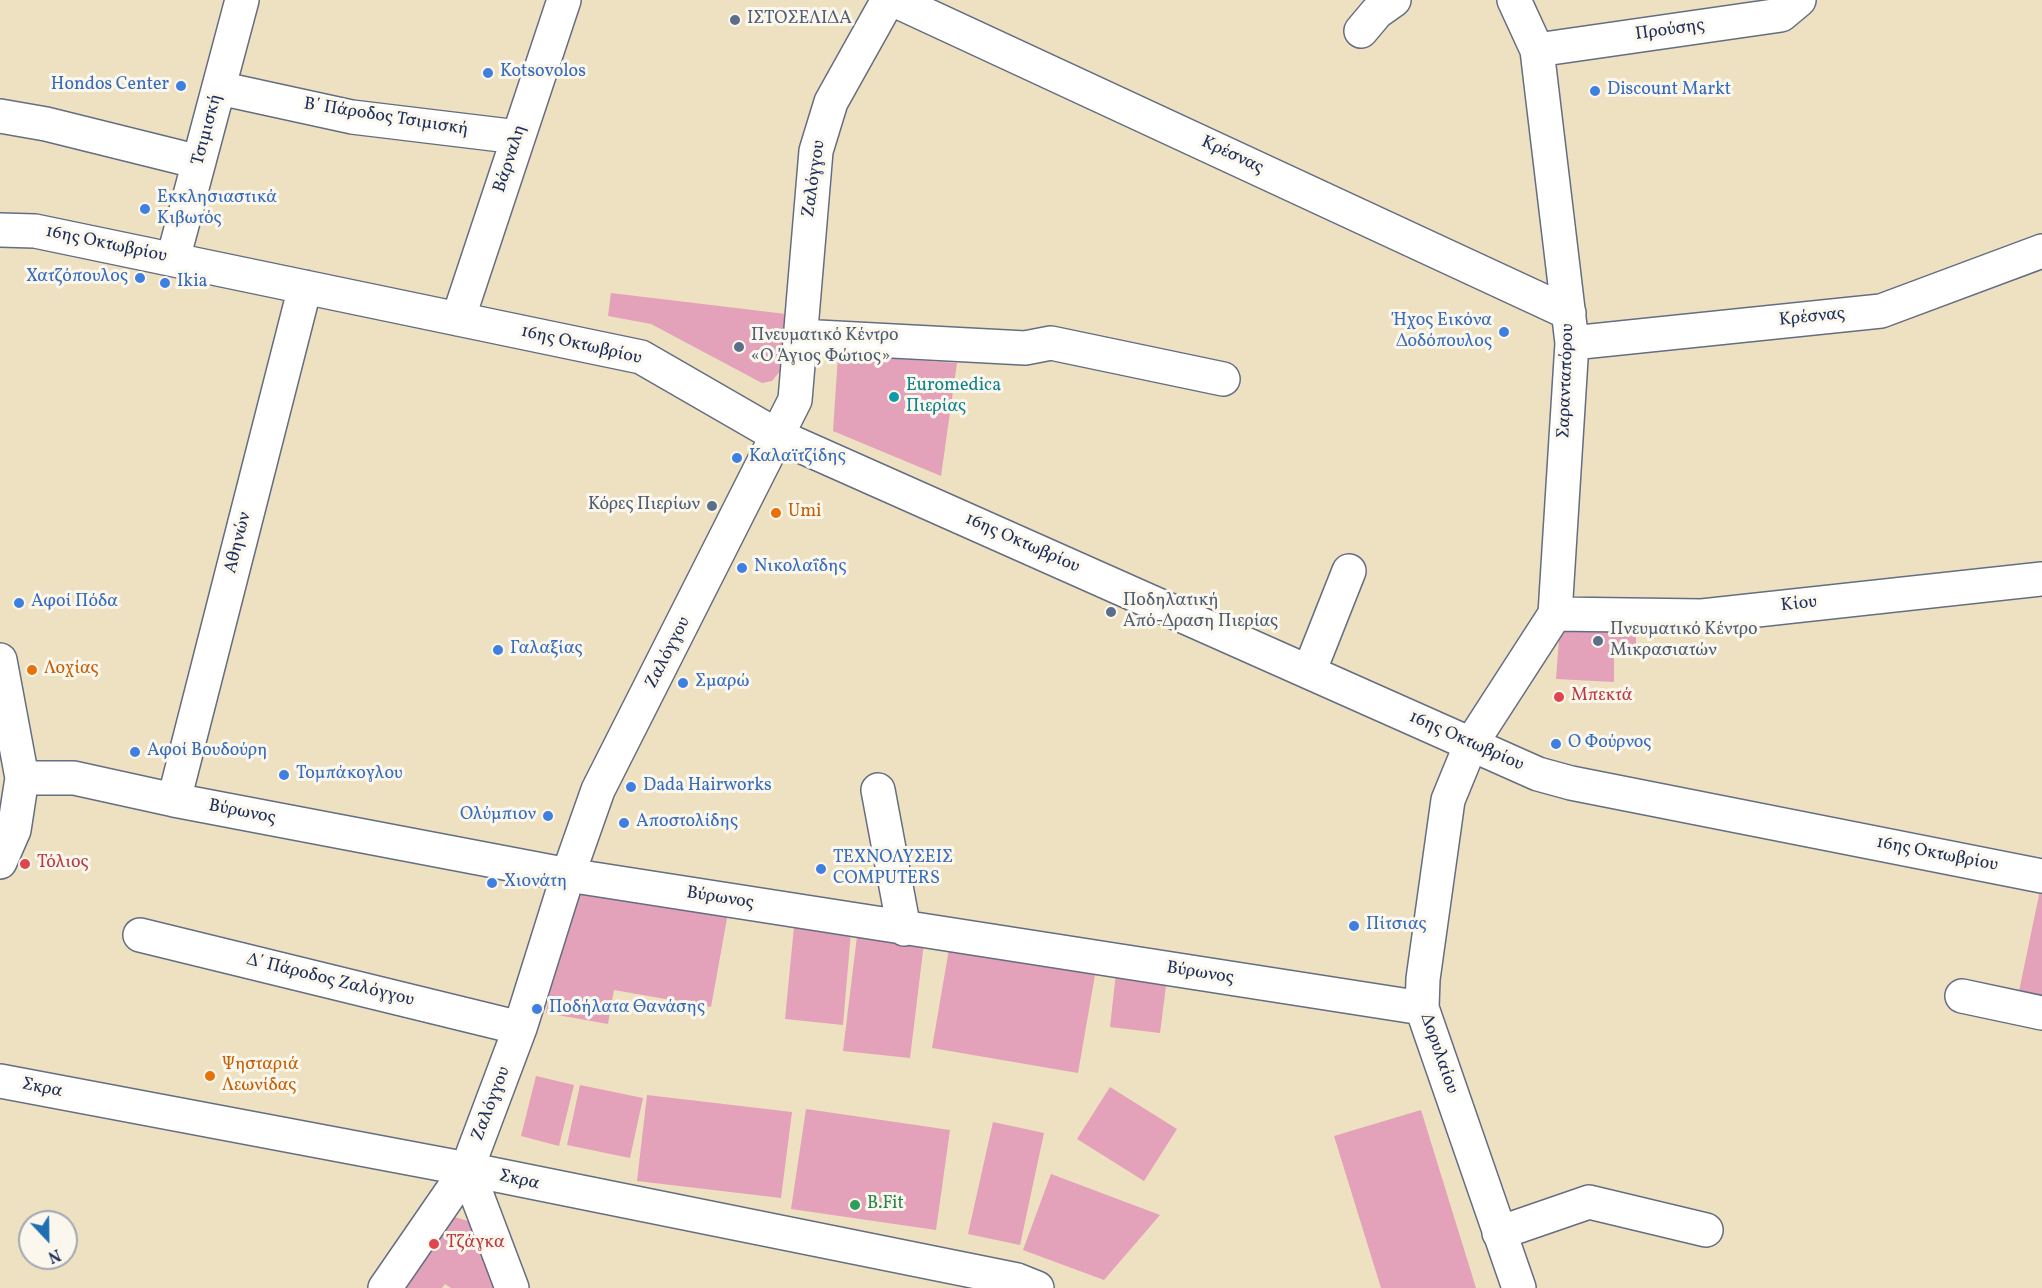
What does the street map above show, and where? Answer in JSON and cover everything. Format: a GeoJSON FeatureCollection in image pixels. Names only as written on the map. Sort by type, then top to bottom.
{"type":"FeatureCollection","features":[{"type":"Feature","properties":{"kind":"street","name":"Τσιμισκή"},"geometry":{"type":"LineString","coordinates":[[173,259],[242,0]]}},
{"type":"Feature","properties":{"kind":"street","name":"Βάρναλη"},"geometry":{"type":"LineString","coordinates":[[458,319],[564,0]]}},
{"type":"Feature","properties":{"kind":"street","name":"Ζαλόγγου"},"geometry":{"type":"LineString","coordinates":[[385,1288],[467,1169],[520,1028],[568,875],[598,790],[795,400],[816,151],[831,102],[888,0]]}},
{"type":"Feature","properties":{"kind":"street","name":"Κρέσνας"},"geometry":{"type":"LineString","coordinates":[[894,0],[1571,328],[1881,311],[2042,251]]}},
{"type":"Feature","properties":{"kind":"street"},"geometry":{"type":"LineString","coordinates":[[1361,31],[1377,12],[1394,0]]}},
{"type":"Feature","properties":{"kind":"street","name":"Σαρανταπόρου"},"geometry":{"type":"LineString","coordinates":[[1471,744],[1555,614],[1571,328],[1537,50],[1514,0]]}},
{"type":"Feature","properties":{"kind":"street","name":"Προύσης"},"geometry":{"type":"LineString","coordinates":[[1537,50],[1781,15],[1799,0]]}},
{"type":"Feature","properties":{"kind":"street","name":"Β΄ Πάροδος Τσιμισκή"},"geometry":{"type":"LineString","coordinates":[[219,88],[352,117],[518,137]]}},
{"type":"Feature","properties":{"kind":"street"},"geometry":{"type":"LineString","coordinates":[[0,116],[46,124],[199,162]]}},
{"type":"Feature","properties":{"kind":"street","name":"16ης Οκτωβρίου"},"geometry":{"type":"LineString","coordinates":[[0,230],[35,231],[641,357],[778,436],[1538,774],[1570,783],[2042,876]]}},
{"type":"Feature","properties":{"kind":"street","name":"Αθηνών"},"geometry":{"type":"LineString","coordinates":[[174,800],[305,286]]}},
{"type":"Feature","properties":{"kind":"street"},"geometry":{"type":"LineString","coordinates":[[799,336],[1024,348],[1051,343],[1222,379]]}},
{"type":"Feature","properties":{"kind":"street"},"geometry":{"type":"LineString","coordinates":[[1309,672],[1348,571]]}},
{"type":"Feature","properties":{"kind":"street","name":"Κίου"},"geometry":{"type":"LineString","coordinates":[[1555,614],[1702,616],[2042,579]]}},
{"type":"Feature","properties":{"kind":"street"},"geometry":{"type":"LineString","coordinates":[[0,663],[22,778],[14,830],[0,862]]}},
{"type":"Feature","properties":{"kind":"street","name":"Δορυλαίου"},"geometry":{"type":"LineString","coordinates":[[1471,744],[1448,801],[1423,979],[1422,1008],[1518,1288]]}},
{"type":"Feature","properties":{"kind":"street","name":"Βύρωνος"},"geometry":{"type":"LineString","coordinates":[[22,778],[74,778],[174,800],[568,875],[1422,1008]]}},
{"type":"Feature","properties":{"kind":"street"},"geometry":{"type":"LineString","coordinates":[[878,790],[904,929]]}},
{"type":"Feature","properties":{"kind":"street","name":"Δ΄ Πάροδος Ζαλόγγου"},"geometry":{"type":"LineString","coordinates":[[140,935],[520,1028]]}},
{"type":"Feature","properties":{"kind":"street"},"geometry":{"type":"LineString","coordinates":[[1962,996],[2042,1013]]}},
{"type":"Feature","properties":{"kind":"street","name":"Σκρα"},"geometry":{"type":"LineString","coordinates":[[0,1080],[467,1169],[1017,1280],[1037,1288]]}},
{"type":"Feature","properties":{"kind":"street"},"geometry":{"type":"LineString","coordinates":[[467,1169],[512,1288]]}},
{"type":"Feature","properties":{"kind":"street"},"geometry":{"type":"LineString","coordinates":[[1500,1233],[1589,1202],[1706,1230]]}},
{"type":"Feature","properties":{"kind":"street"},"geometry":{"type":"LineString","coordinates":[[445,1203],[480,1221],[494,1240]]}},
{"type":"Feature","properties":{"kind":"building","name":"Πνευματικό Κέντρο «Ο Άγιος Φώτιος»"},"geometry":{"type":"Polygon","coordinates":[[[611,293],[786,314],[781,370],[772,381],[762,383],[651,324],[608,316],[611,293]]]}},
{"type":"Feature","properties":{"kind":"building","name":"Euromedica Πιερίας"},"geometry":{"type":"Polygon","coordinates":[[[838,355],[957,363],[941,476],[833,431],[838,355]]]}},
{"type":"Feature","properties":{"kind":"building","name":"Πνευματικό Κέντρο Μικρασιατών"},"geometry":{"type":"Polygon","coordinates":[[[1560,625],[1636,625],[1636,656],[1614,656],[1614,682],[1556,679],[1560,625]]]}},
{"type":"Feature","properties":{"kind":"building"},"geometry":{"type":"Polygon","coordinates":[[[569,886],[728,913],[711,1007],[614,990],[608,1024],[546,1013],[569,886]]]}},
{"type":"Feature","properties":{"kind":"building"},"geometry":{"type":"Polygon","coordinates":[[[2040,890],[2042,890],[2042,1006],[2017,1001],[2040,890]]]}},
{"type":"Feature","properties":{"kind":"building"},"geometry":{"type":"Polygon","coordinates":[[[794,927],[851,932],[843,1025],[785,1019],[794,927]]]}},
{"type":"Feature","properties":{"kind":"building"},"geometry":{"type":"Polygon","coordinates":[[[857,936],[924,943],[910,1058],[843,1051],[857,936]]]}},
{"type":"Feature","properties":{"kind":"building"},"geometry":{"type":"Polygon","coordinates":[[[949,949],[1095,975],[1078,1073],[932,1048],[949,949]]]}},
{"type":"Feature","properties":{"kind":"building"},"geometry":{"type":"Polygon","coordinates":[[[1116,973],[1167,978],[1160,1033],[1110,1027],[1116,973]]]}},
{"type":"Feature","properties":{"kind":"building"},"geometry":{"type":"Polygon","coordinates":[[[536,1076],[574,1085],[559,1146],[521,1136],[536,1076]]]}},
{"type":"Feature","properties":{"kind":"building"},"geometry":{"type":"Polygon","coordinates":[[[580,1085],[643,1098],[630,1158],[567,1145],[580,1085]]]}},
{"type":"Feature","properties":{"kind":"building"},"geometry":{"type":"Polygon","coordinates":[[[1110,1087],[1177,1129],[1144,1181],[1077,1139],[1110,1087]]]}},
{"type":"Feature","properties":{"kind":"building"},"geometry":{"type":"Polygon","coordinates":[[[647,1095],[792,1112],[781,1198],[637,1181],[647,1095]]]}},
{"type":"Feature","properties":{"kind":"building"},"geometry":{"type":"Polygon","coordinates":[[[806,1109],[950,1130],[936,1230],[791,1209],[806,1109]]]}},
{"type":"Feature","properties":{"kind":"building"},"geometry":{"type":"Polygon","coordinates":[[[1421,1110],[1476,1288],[1381,1288],[1334,1136],[1421,1110]]]}},
{"type":"Feature","properties":{"kind":"building"},"geometry":{"type":"Polygon","coordinates":[[[993,1122],[1044,1133],[1020,1245],[968,1234],[993,1122]]]}},
{"type":"Feature","properties":{"kind":"building"},"geometry":{"type":"Polygon","coordinates":[[[1051,1174],[1160,1215],[1104,1280],[1023,1250],[1051,1174]]]}},
{"type":"Feature","properties":{"kind":"building"},"geometry":{"type":"Polygon","coordinates":[[[442,1213],[471,1222],[499,1288],[451,1288],[445,1284],[442,1288],[392,1288],[442,1213]]]}},
{"type":"Feature","properties":{"kind":"place","name":"ΙΣΤΟΣΕΛΙΔΑ"},"geometry":{"type":"Point","coordinates":[735,20]}},
{"type":"Feature","properties":{"kind":"place","name":"Kotsovolos"},"geometry":{"type":"Point","coordinates":[488,73]}},
{"type":"Feature","properties":{"kind":"place","name":"Hondos Center"},"geometry":{"type":"Point","coordinates":[181,86]}},
{"type":"Feature","properties":{"kind":"place","name":"Discount Markt"},"geometry":{"type":"Point","coordinates":[1595,91]}},
{"type":"Feature","properties":{"kind":"place","name":"Εκκλησιαστικά Κιβωτός"},"geometry":{"type":"Point","coordinates":[145,209]}},
{"type":"Feature","properties":{"kind":"place","name":"Χατζόπουλος"},"geometry":{"type":"Point","coordinates":[140,278]}},
{"type":"Feature","properties":{"kind":"place","name":"Ikia"},"geometry":{"type":"Point","coordinates":[165,283]}},
{"type":"Feature","properties":{"kind":"place","name":"Ήχος Εικόνα Δοδόπουλος"},"geometry":{"type":"Point","coordinates":[1504,332]}},
{"type":"Feature","properties":{"kind":"place","name":"Πνευματικό Κέντρο «Ο Άγιος Φώτιος»"},"geometry":{"type":"Point","coordinates":[739,347]}},
{"type":"Feature","properties":{"kind":"place","name":"Euromedica Πιερίας"},"geometry":{"type":"Point","coordinates":[894,397]}},
{"type":"Feature","properties":{"kind":"place","name":"Καλαϊτζίδης"},"geometry":{"type":"Point","coordinates":[737,458]}},
{"type":"Feature","properties":{"kind":"place","name":"Κόρες Πιερίων"},"geometry":{"type":"Point","coordinates":[712,506]}},
{"type":"Feature","properties":{"kind":"place","name":"Umi"},"geometry":{"type":"Point","coordinates":[776,513]}},
{"type":"Feature","properties":{"kind":"place","name":"Νικολαΐδης"},"geometry":{"type":"Point","coordinates":[742,568]}},
{"type":"Feature","properties":{"kind":"place","name":"Αφοί Πόδα"},"geometry":{"type":"Point","coordinates":[19,603]}},
{"type":"Feature","properties":{"kind":"place","name":"Ποδηλατική Από-Δραση Πιερίας"},"geometry":{"type":"Point","coordinates":[1111,612]}},
{"type":"Feature","properties":{"kind":"place","name":"Πνευματικό Κέντρο Μικρασιατών"},"geometry":{"type":"Point","coordinates":[1598,641]}},
{"type":"Feature","properties":{"kind":"place","name":"Γαλαξίας"},"geometry":{"type":"Point","coordinates":[498,650]}},
{"type":"Feature","properties":{"kind":"place","name":"Λοχίας"},"geometry":{"type":"Point","coordinates":[32,670]}},
{"type":"Feature","properties":{"kind":"place","name":"Σμαρώ"},"geometry":{"type":"Point","coordinates":[683,683]}},
{"type":"Feature","properties":{"kind":"place","name":"Μπεκτά"},"geometry":{"type":"Point","coordinates":[1559,697]}},
{"type":"Feature","properties":{"kind":"place","name":"Ο Φούρνος"},"geometry":{"type":"Point","coordinates":[1556,744]}},
{"type":"Feature","properties":{"kind":"place","name":"Αφοί Βουδούρη"},"geometry":{"type":"Point","coordinates":[135,752]}},
{"type":"Feature","properties":{"kind":"place","name":"Τομπάκογλου"},"geometry":{"type":"Point","coordinates":[284,775]}},
{"type":"Feature","properties":{"kind":"place","name":"Dada Hairworks"},"geometry":{"type":"Point","coordinates":[631,787]}},
{"type":"Feature","properties":{"kind":"place","name":"Ολύμπιον"},"geometry":{"type":"Point","coordinates":[548,816]}},
{"type":"Feature","properties":{"kind":"place","name":"Αποστολίδης"},"geometry":{"type":"Point","coordinates":[624,823]}},
{"type":"Feature","properties":{"kind":"place","name":"Τόλιος"},"geometry":{"type":"Point","coordinates":[25,864]}},
{"type":"Feature","properties":{"kind":"place","name":"ΤΕΧΝΟΛΥΣΕΙΣ COMPUTERS"},"geometry":{"type":"Point","coordinates":[821,869]}},
{"type":"Feature","properties":{"kind":"place","name":"Χιονάτη"},"geometry":{"type":"Point","coordinates":[492,883]}},
{"type":"Feature","properties":{"kind":"place","name":"Πίτσιας"},"geometry":{"type":"Point","coordinates":[1354,926]}},
{"type":"Feature","properties":{"kind":"place","name":"Ποδήλατα Θανάσης"},"geometry":{"type":"Point","coordinates":[537,1009]}},
{"type":"Feature","properties":{"kind":"place","name":"Ψησταριά Λεωνίδας"},"geometry":{"type":"Point","coordinates":[210,1076]}},
{"type":"Feature","properties":{"kind":"place","name":"B.Fit"},"geometry":{"type":"Point","coordinates":[855,1205]}},
{"type":"Feature","properties":{"kind":"place","name":"Τζάγκα"},"geometry":{"type":"Point","coordinates":[434,1244]}}]}
